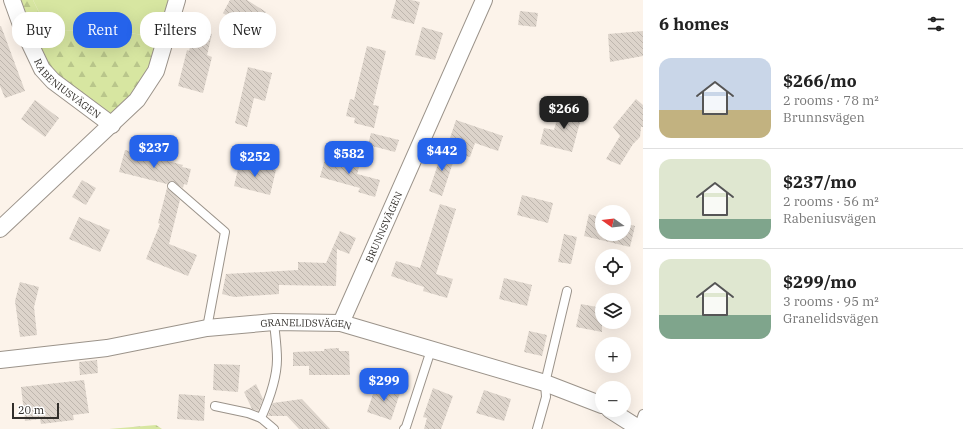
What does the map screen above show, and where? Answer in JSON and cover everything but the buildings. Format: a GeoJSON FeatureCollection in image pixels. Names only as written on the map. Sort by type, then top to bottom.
{"type":"FeatureCollection","features":[{"type":"Feature","properties":{"kind":"street","name":"RABENIUSVÄGEN"},"geometry":{"type":"LineString","coordinates":[[12,0],[21,24],[42,69],[52,81],[112,125]]}},
{"type":"Feature","properties":{"kind":"street","name":"RABENIUSVÄGEN"},"geometry":{"type":"LineString","coordinates":[[0,229],[137,100],[156,71],[177,0]]}},
{"type":"Feature","properties":{"kind":"street","name":"BRUNNSVÄGEN"},"geometry":{"type":"LineString","coordinates":[[341,323],[484,0]]}},
{"type":"Feature","properties":{"kind":"street","name":"GRANELIDSVÄGEN"},"geometry":{"type":"LineString","coordinates":[[0,360],[107,348],[207,328],[274,322],[341,323],[545,383],[595,402]]}},
{"type":"Feature","properties":{"kind":"street"},"geometry":{"type":"LineString","coordinates":[[625,417],[640,424]]}},
{"type":"Feature","properties":{"kind":"lane"},"geometry":{"type":"LineString","coordinates":[[172,186],[225,232],[207,328]]}},
{"type":"Feature","properties":{"kind":"lane"},"geometry":{"type":"LineString","coordinates":[[537,429],[546,397],[545,383],[567,291]]}},
{"type":"Feature","properties":{"kind":"lane"},"geometry":{"type":"LineString","coordinates":[[260,418],[268,402],[277,360],[274,322]]}},
{"type":"Feature","properties":{"kind":"lane"},"geometry":{"type":"LineString","coordinates":[[404,429],[411,414],[431,350]]}},
{"type":"Feature","properties":{"kind":"lane"},"geometry":{"type":"LineString","coordinates":[[215,406],[248,413],[260,418],[274,429]]}},
{"type":"Feature","properties":{"kind":"green space"},"geometry":{"type":"Polygon","coordinates":[[[12,0],[33,0],[39,12],[18,12],[12,0]]]}},
{"type":"Feature","properties":{"kind":"green space"},"geometry":{"type":"Polygon","coordinates":[[[33,0],[177,0],[173,12],[140,12],[140,34],[132,34],[132,12],[73,12],[73,31],[65,31],[65,12],[39,12],[33,0]]]}},
{"type":"Feature","properties":{"kind":"green space"},"geometry":{"type":"Polygon","coordinates":[[[65,31],[73,31],[73,48],[132,48],[132,34],[140,34],[140,48],[162,48],[112,125],[53,81],[36,48],[65,48],[65,31]]]}},
{"type":"Feature","properties":{"kind":"green space"},"geometry":{"type":"Polygon","coordinates":[[[156,425],[162,429],[109,429],[156,425]]]}}]}
